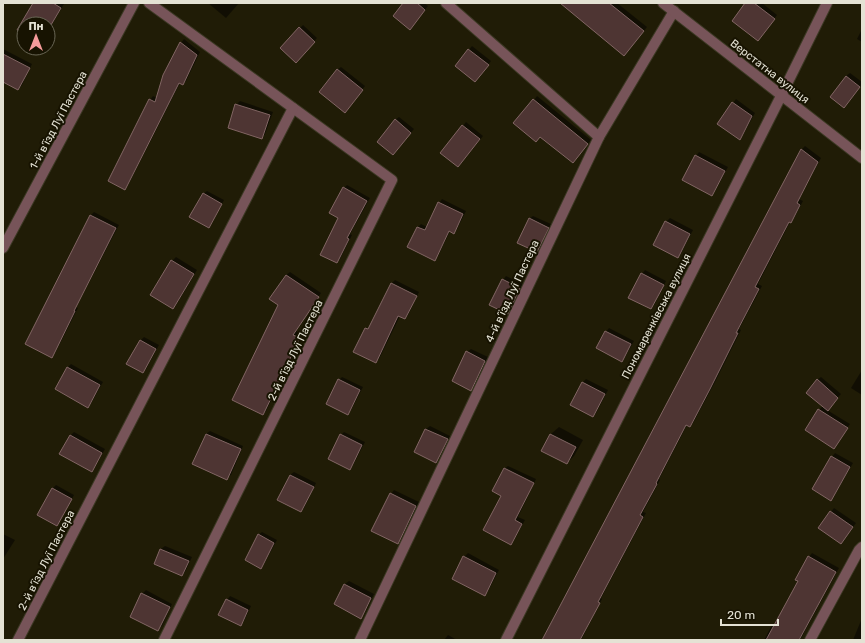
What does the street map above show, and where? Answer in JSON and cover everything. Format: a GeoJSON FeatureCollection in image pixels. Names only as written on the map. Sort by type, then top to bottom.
{"type":"FeatureCollection","features":[{"type":"Feature","properties":{"kind":"street","name":"1-й в’їзд Луї Пастера"},"geometry":{"type":"LineString","coordinates":[[3,248],[134,3]]}},
{"type":"Feature","properties":{"kind":"street","name":"2-й в’їзд Луї Пастера"},"geometry":{"type":"LineString","coordinates":[[149,3],[392,180],[164,640]]}},
{"type":"Feature","properties":{"kind":"street"},"geometry":{"type":"LineString","coordinates":[[446,3],[599,137]]}},
{"type":"Feature","properties":{"kind":"street","name":"Верстатна вулиця"},"geometry":{"type":"LineString","coordinates":[[663,3],[862,158]]}},
{"type":"Feature","properties":{"kind":"street","name":"Пономаренківська вулиця"},"geometry":{"type":"LineString","coordinates":[[506,640],[827,3]]}},
{"type":"Feature","properties":{"kind":"street","name":"4-й в’їзд Луї Пастера"},"geometry":{"type":"LineString","coordinates":[[360,640],[599,137],[674,11]]}},
{"type":"Feature","properties":{"kind":"street","name":"2-й в’їзд Луї Пастера"},"geometry":{"type":"LineString","coordinates":[[18,640],[293,108]]}},
{"type":"Feature","properties":{"kind":"street"},"geometry":{"type":"LineString","coordinates":[[810,640],[862,547]]}},
{"type":"Feature","properties":{"kind":"building"},"geometry":{"type":"Polygon","coordinates":[[[33,3],[53,3],[61,8],[56,16],[25,16],[33,3]]]}},
{"type":"Feature","properties":{"kind":"building"},"geometry":{"type":"Polygon","coordinates":[[[403,3],[417,3],[425,10],[410,30],[393,16],[403,3]]]}},
{"type":"Feature","properties":{"kind":"building"},"geometry":{"type":"Polygon","coordinates":[[[560,3],[609,3],[644,31],[624,56],[560,3]]]}},
{"type":"Feature","properties":{"kind":"building"},"geometry":{"type":"Polygon","coordinates":[[[745,3],[754,3],[775,19],[758,41],[732,21],[745,3]]]}},
{"type":"Feature","properties":{"kind":"building"},"geometry":{"type":"Polygon","coordinates":[[[299,27],[315,42],[296,63],[280,48],[299,27]]]}},
{"type":"Feature","properties":{"kind":"building"},"geometry":{"type":"Polygon","coordinates":[[[180,42],[197,55],[183,85],[179,83],[125,190],[108,181],[149,99],[155,102],[163,75],[180,42]]]}},
{"type":"Feature","properties":{"kind":"building"},"geometry":{"type":"Polygon","coordinates":[[[468,49],[489,65],[475,82],[455,66],[468,49]]]}},
{"type":"Feature","properties":{"kind":"building"},"geometry":{"type":"Polygon","coordinates":[[[3,54],[30,68],[18,90],[3,82],[3,54]]]}},
{"type":"Feature","properties":{"kind":"building"},"geometry":{"type":"Polygon","coordinates":[[[337,69],[363,90],[345,113],[319,92],[337,69]]]}},
{"type":"Feature","properties":{"kind":"building"},"geometry":{"type":"Polygon","coordinates":[[[846,76],[860,87],[844,108],[830,97],[846,76]]]}},
{"type":"Feature","properties":{"kind":"building"},"geometry":{"type":"Polygon","coordinates":[[[533,99],[588,144],[573,163],[540,137],[536,142],[513,123],[533,99]]]}},
{"type":"Feature","properties":{"kind":"building"},"geometry":{"type":"Polygon","coordinates":[[[732,102],[752,116],[740,140],[717,124],[732,102]]]}},
{"type":"Feature","properties":{"kind":"building"},"geometry":{"type":"Polygon","coordinates":[[[235,104],[270,115],[262,139],[228,128],[235,104]]]}},
{"type":"Feature","properties":{"kind":"building"},"geometry":{"type":"Polygon","coordinates":[[[395,119],[411,133],[393,155],[377,142],[395,119]]]}},
{"type":"Feature","properties":{"kind":"building"},"geometry":{"type":"Polygon","coordinates":[[[462,125],[480,139],[458,167],[440,153],[462,125]]]}},
{"type":"Feature","properties":{"kind":"building"},"geometry":{"type":"Polygon","coordinates":[[[801,149],[818,162],[797,203],[800,205],[791,223],[789,222],[755,287],[759,289],[736,333],[738,333],[710,389],[690,427],[686,425],[656,483],[657,484],[640,515],[643,517],[598,602],[600,603],[580,640],[542,640],[801,149]]]}},
{"type":"Feature","properties":{"kind":"building"},"geometry":{"type":"Polygon","coordinates":[[[695,155],[725,171],[712,196],[682,180],[695,155]]]}},
{"type":"Feature","properties":{"kind":"building"},"geometry":{"type":"Polygon","coordinates":[[[343,187],[367,201],[347,238],[349,239],[337,263],[320,255],[338,218],[329,213],[343,187]]]}},
{"type":"Feature","properties":{"kind":"building"},"geometry":{"type":"Polygon","coordinates":[[[203,193],[222,204],[209,228],[189,217],[203,193]]]}},
{"type":"Feature","properties":{"kind":"building"},"geometry":{"type":"Polygon","coordinates":[[[438,202],[463,214],[454,234],[449,231],[435,261],[407,247],[417,227],[425,230],[438,202]]]}},
{"type":"Feature","properties":{"kind":"building"},"geometry":{"type":"Polygon","coordinates":[[[90,215],[116,228],[52,358],[25,344],[90,215]]]}},
{"type":"Feature","properties":{"kind":"building"},"geometry":{"type":"Polygon","coordinates":[[[529,218],[549,228],[537,252],[517,243],[529,218]]]}},
{"type":"Feature","properties":{"kind":"building"},"geometry":{"type":"Polygon","coordinates":[[[665,221],[690,234],[678,258],[653,245],[665,221]]]}},
{"type":"Feature","properties":{"kind":"building"},"geometry":{"type":"Polygon","coordinates":[[[171,260],[194,274],[173,309],[150,295],[171,260]]]}},
{"type":"Feature","properties":{"kind":"building"},"geometry":{"type":"Polygon","coordinates":[[[641,273],[664,285],[651,309],[628,298],[641,273]]]}},
{"type":"Feature","properties":{"kind":"building"},"geometry":{"type":"Polygon","coordinates":[[[286,275],[319,297],[293,335],[300,338],[263,415],[232,400],[278,305],[269,299],[286,275]]]}},
{"type":"Feature","properties":{"kind":"building"},"geometry":{"type":"Polygon","coordinates":[[[502,279],[520,288],[508,314],[489,305],[502,279]]]}},
{"type":"Feature","properties":{"kind":"building"},"geometry":{"type":"Polygon","coordinates":[[[391,283],[417,296],[405,319],[398,316],[376,363],[353,352],[365,328],[368,329],[391,283]]]}},
{"type":"Feature","properties":{"kind":"building"},"geometry":{"type":"Polygon","coordinates":[[[605,331],[631,344],[622,362],[596,348],[605,331]]]}},
{"type":"Feature","properties":{"kind":"building"},"geometry":{"type":"Polygon","coordinates":[[[140,340],[156,349],[143,373],[126,364],[140,340]]]}},
{"type":"Feature","properties":{"kind":"building"},"geometry":{"type":"Polygon","coordinates":[[[466,351],[485,361],[471,391],[452,381],[466,351]]]}},
{"type":"Feature","properties":{"kind":"building"},"geometry":{"type":"Polygon","coordinates":[[[67,367],[100,385],[88,408],[55,389],[67,367]]]}},
{"type":"Feature","properties":{"kind":"building"},"geometry":{"type":"Polygon","coordinates":[[[338,379],[360,390],[348,415],[326,404],[338,379]]]}},
{"type":"Feature","properties":{"kind":"building"},"geometry":{"type":"Polygon","coordinates":[[[817,379],[838,398],[828,411],[806,393],[817,379]]]}},
{"type":"Feature","properties":{"kind":"building"},"geometry":{"type":"Polygon","coordinates":[[[582,382],[605,394],[593,417],[570,405],[582,382]]]}},
{"type":"Feature","properties":{"kind":"building"},"geometry":{"type":"Polygon","coordinates":[[[818,409],[848,428],[834,449],[805,430],[818,409]]]}},
{"type":"Feature","properties":{"kind":"building"},"geometry":{"type":"Polygon","coordinates":[[[425,429],[448,439],[436,463],[414,452],[425,429]]]}},
{"type":"Feature","properties":{"kind":"building"},"geometry":{"type":"Polygon","coordinates":[[[206,434],[241,449],[227,480],[192,464],[206,434]]]}},
{"type":"Feature","properties":{"kind":"building"},"geometry":{"type":"Polygon","coordinates":[[[340,434],[362,445],[350,470],[328,459],[340,434]]]}},
{"type":"Feature","properties":{"kind":"building"},"geometry":{"type":"Polygon","coordinates":[[[550,434],[576,447],[567,464],[541,451],[550,434]]]}},
{"type":"Feature","properties":{"kind":"building"},"geometry":{"type":"Polygon","coordinates":[[[70,435],[102,453],[92,472],[59,454],[70,435]]]}},
{"type":"Feature","properties":{"kind":"building"},"geometry":{"type":"Polygon","coordinates":[[[831,456],[850,467],[831,501],[812,489],[831,456]]]}},
{"type":"Feature","properties":{"kind":"building"},"geometry":{"type":"Polygon","coordinates":[[[504,468],[534,483],[515,520],[522,524],[511,545],[483,530],[501,496],[492,491],[504,468]]]}},
{"type":"Feature","properties":{"kind":"building"},"geometry":{"type":"Polygon","coordinates":[[[290,475],[314,487],[301,512],[277,500],[290,475]]]}},
{"type":"Feature","properties":{"kind":"building"},"geometry":{"type":"Polygon","coordinates":[[[52,488],[72,499],[57,526],[37,515],[52,488]]]}},
{"type":"Feature","properties":{"kind":"building"},"geometry":{"type":"Polygon","coordinates":[[[390,493],[416,506],[398,544],[371,531],[390,493]]]}},
{"type":"Feature","properties":{"kind":"building"},"geometry":{"type":"Polygon","coordinates":[[[830,511],[853,527],[841,544],[818,528],[830,511]]]}},
{"type":"Feature","properties":{"kind":"building"},"geometry":{"type":"Polygon","coordinates":[[[258,534],[274,543],[261,569],[245,560],[258,534]]]}},
{"type":"Feature","properties":{"kind":"building"},"geometry":{"type":"Polygon","coordinates":[[[160,549],[189,561],[182,576],[154,564],[160,549]]]}},
{"type":"Feature","properties":{"kind":"building"},"geometry":{"type":"Polygon","coordinates":[[[463,556],[496,573],[485,596],[452,579],[463,556]]]}},
{"type":"Feature","properties":{"kind":"building"},"geometry":{"type":"Polygon","coordinates":[[[808,556],[836,572],[799,640],[766,640],[798,581],[795,580],[808,556]]]}},
{"type":"Feature","properties":{"kind":"building"},"geometry":{"type":"Polygon","coordinates":[[[344,584],[371,598],[361,619],[334,604],[344,584]]]}},
{"type":"Feature","properties":{"kind":"building"},"geometry":{"type":"Polygon","coordinates":[[[141,593],[170,607],[158,631],[130,617],[141,593]]]}},
{"type":"Feature","properties":{"kind":"building"},"geometry":{"type":"Polygon","coordinates":[[[226,599],[248,610],[241,626],[218,615],[226,599]]]}}]}
